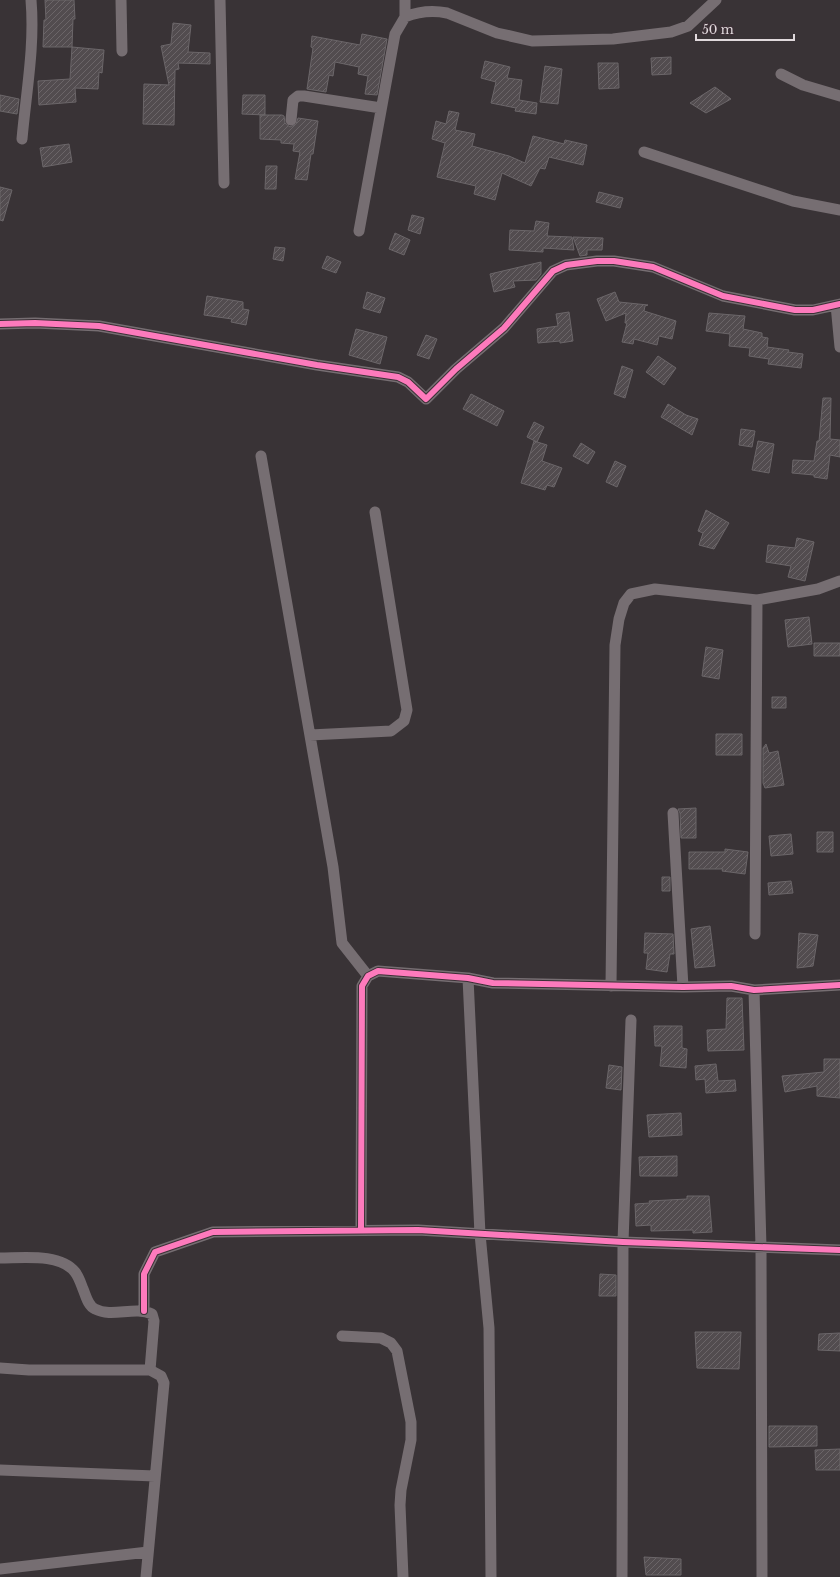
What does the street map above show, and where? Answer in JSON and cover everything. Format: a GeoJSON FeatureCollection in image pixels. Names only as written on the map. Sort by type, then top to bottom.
{"type":"FeatureCollection","features":[{"type":"Feature","properties":{"kind":"street"},"geometry":{"type":"LineString","coordinates":[[22,139],[31,46],[31,0]]}},
{"type":"Feature","properties":{"kind":"street"},"geometry":{"type":"LineString","coordinates":[[121,0],[122,51]]}},
{"type":"Feature","properties":{"kind":"street"},"geometry":{"type":"LineString","coordinates":[[220,0],[224,183]]}},
{"type":"Feature","properties":{"kind":"street"},"geometry":{"type":"LineString","coordinates":[[359,231],[395,34],[405,17],[405,0]]}},
{"type":"Feature","properties":{"kind":"street"},"geometry":{"type":"LineString","coordinates":[[405,17],[426,10],[440,11],[497,33],[532,41],[613,39],[670,32],[688,26],[716,0]]}},
{"type":"Feature","properties":{"kind":"street"},"geometry":{"type":"LineString","coordinates":[[781,74],[803,85],[840,96]]}},
{"type":"Feature","properties":{"kind":"street"},"geometry":{"type":"LineString","coordinates":[[291,120],[294,100],[298,96],[381,108]]}},
{"type":"Feature","properties":{"kind":"street"},"geometry":{"type":"LineString","coordinates":[[644,152],[793,201],[840,210]]}},
{"type":"Feature","properties":{"kind":"street"},"geometry":{"type":"LineString","coordinates":[[0,324],[35,323],[99,326],[309,364],[398,378],[408,382],[426,399],[456,369],[504,328],[553,271],[566,265],[597,261],[614,261],[653,267],[723,296],[795,310],[813,310],[838,304],[840,347]]}},
{"type":"Feature","properties":{"kind":"street"},"geometry":{"type":"LineString","coordinates":[[261,456],[332,867],[342,943],[368,976]]}},
{"type":"Feature","properties":{"kind":"street"},"geometry":{"type":"LineString","coordinates":[[310,735],[392,731],[404,721],[407,710],[375,512]]}},
{"type":"Feature","properties":{"kind":"street"},"geometry":{"type":"LineString","coordinates":[[611,986],[615,644],[618,619],[624,603],[631,594],[655,589],[757,600],[818,589],[840,581]]}},
{"type":"Feature","properties":{"kind":"street"},"geometry":{"type":"LineString","coordinates":[[755,934],[757,600]]}},
{"type":"Feature","properties":{"kind":"street"},"geometry":{"type":"LineString","coordinates":[[673,813],[683,987]]}},
{"type":"Feature","properties":{"kind":"street"},"geometry":{"type":"LineString","coordinates":[[361,1230],[362,986],[368,976],[378,971],[468,978],[493,983],[683,987],[731,986],[754,990],[840,985]]}},
{"type":"Feature","properties":{"kind":"street"},"geometry":{"type":"LineString","coordinates":[[468,978],[480,1234],[489,1328],[491,1577]]}},
{"type":"Feature","properties":{"kind":"street"},"geometry":{"type":"LineString","coordinates":[[754,990],[761,1247],[762,1577]]}},
{"type":"Feature","properties":{"kind":"street"},"geometry":{"type":"LineString","coordinates":[[622,1577],[623,1242],[631,1020]]}},
{"type":"Feature","properties":{"kind":"street"},"geometry":{"type":"LineString","coordinates":[[144,1311],[144,1274],[156,1252],[213,1232],[418,1230],[623,1242],[840,1250]]}},
{"type":"Feature","properties":{"kind":"street"},"geometry":{"type":"LineString","coordinates":[[0,1258],[52,1259],[67,1264],[76,1273],[89,1305],[94,1309],[102,1312],[144,1311],[152,1314],[154,1321],[150,1370]]}},
{"type":"Feature","properties":{"kind":"street"},"geometry":{"type":"LineString","coordinates":[[342,1336],[381,1338],[391,1343],[397,1351],[412,1422],[411,1440],[401,1490],[400,1505],[403,1577]]}},
{"type":"Feature","properties":{"kind":"street"},"geometry":{"type":"LineString","coordinates":[[0,1368],[29,1370],[150,1370],[161,1376],[164,1384],[146,1577]]}},
{"type":"Feature","properties":{"kind":"street"},"geometry":{"type":"LineString","coordinates":[[0,1470],[155,1476]]}},
{"type":"Feature","properties":{"kind":"street"},"geometry":{"type":"LineString","coordinates":[[0,1569],[148,1552]]}},
{"type":"Feature","properties":{"kind":"building"},"geometry":{"type":"Polygon","coordinates":[[[45,0],[74,0],[75,19],[73,19],[72,47],[43,47],[44,20],[46,20],[45,0]]]}},
{"type":"Feature","properties":{"kind":"building"},"geometry":{"type":"Polygon","coordinates":[[[173,23],[191,25],[188,52],[210,53],[210,64],[178,63],[179,69],[175,70],[174,125],[143,124],[144,84],[169,85],[161,46],[171,44],[173,23]]]}},
{"type":"Feature","properties":{"kind":"building"},"geometry":{"type":"Polygon","coordinates":[[[362,34],[387,39],[377,95],[365,94],[368,76],[358,74],[359,67],[335,62],[333,76],[329,75],[326,92],[307,89],[313,48],[311,47],[312,36],[360,45],[362,34]]]}},
{"type":"Feature","properties":{"kind":"building"},"geometry":{"type":"Polygon","coordinates":[[[72,47],[104,50],[102,73],[99,72],[98,89],[75,88],[76,102],[39,105],[38,81],[70,79],[72,47]]]}},
{"type":"Feature","properties":{"kind":"building"},"geometry":{"type":"Polygon","coordinates":[[[671,57],[671,74],[652,75],[651,58],[671,57]]]}},
{"type":"Feature","properties":{"kind":"building"},"geometry":{"type":"Polygon","coordinates":[[[485,61],[510,67],[507,78],[522,80],[519,100],[537,103],[536,114],[515,111],[516,108],[491,103],[496,82],[481,78],[485,61]]]}},
{"type":"Feature","properties":{"kind":"building"},"geometry":{"type":"Polygon","coordinates":[[[598,63],[618,63],[619,88],[599,89],[598,63]]]}},
{"type":"Feature","properties":{"kind":"building"},"geometry":{"type":"Polygon","coordinates":[[[545,66],[562,69],[558,104],[540,102],[545,66]]]}},
{"type":"Feature","properties":{"kind":"building"},"geometry":{"type":"Polygon","coordinates":[[[715,87],[731,99],[706,113],[690,103],[715,87]]]}},
{"type":"Feature","properties":{"kind":"building"},"geometry":{"type":"Polygon","coordinates":[[[0,95],[19,99],[17,114],[0,111],[0,95]]]}},
{"type":"Feature","properties":{"kind":"building"},"geometry":{"type":"Polygon","coordinates":[[[243,95],[265,95],[265,115],[242,114],[243,95]]]}},
{"type":"Feature","properties":{"kind":"building"},"geometry":{"type":"Polygon","coordinates":[[[449,111],[459,113],[455,130],[475,134],[472,146],[509,156],[525,163],[533,136],[564,144],[565,140],[587,145],[583,165],[549,157],[545,169],[540,168],[531,186],[502,173],[495,200],[474,194],[476,186],[437,177],[445,143],[432,139],[436,121],[446,124],[449,111]]]}},
{"type":"Feature","properties":{"kind":"building"},"geometry":{"type":"Polygon","coordinates":[[[260,115],[282,115],[284,116],[285,123],[290,127],[296,124],[298,118],[318,121],[307,180],[295,179],[300,152],[293,151],[294,144],[281,143],[281,140],[260,139],[260,115]]]}},
{"type":"Feature","properties":{"kind":"building"},"geometry":{"type":"Polygon","coordinates":[[[69,144],[72,162],[43,167],[40,148],[69,144]]]}},
{"type":"Feature","properties":{"kind":"building"},"geometry":{"type":"Polygon","coordinates":[[[266,166],[277,166],[276,189],[265,189],[266,166]]]}},
{"type":"Feature","properties":{"kind":"building"},"geometry":{"type":"Polygon","coordinates":[[[0,187],[12,190],[3,221],[0,220],[0,187]]]}},
{"type":"Feature","properties":{"kind":"building"},"geometry":{"type":"Polygon","coordinates":[[[599,192],[623,198],[620,208],[596,202],[599,192]]]}},
{"type":"Feature","properties":{"kind":"building"},"geometry":{"type":"Polygon","coordinates":[[[412,215],[424,218],[420,234],[408,230],[412,215]]]}},
{"type":"Feature","properties":{"kind":"building"},"geometry":{"type":"Polygon","coordinates":[[[536,221],[549,223],[547,236],[572,237],[574,250],[543,248],[543,252],[509,250],[510,230],[534,231],[536,221]]]}},
{"type":"Feature","properties":{"kind":"building"},"geometry":{"type":"Polygon","coordinates":[[[395,233],[410,240],[404,255],[389,249],[395,233]]]}},
{"type":"Feature","properties":{"kind":"building"},"geometry":{"type":"Polygon","coordinates":[[[573,237],[603,238],[602,250],[587,250],[587,255],[580,256],[573,237]]]}},
{"type":"Feature","properties":{"kind":"building"},"geometry":{"type":"Polygon","coordinates":[[[275,247],[285,248],[283,261],[273,259],[275,247]]]}},
{"type":"Feature","properties":{"kind":"building"},"geometry":{"type":"Polygon","coordinates":[[[327,256],[341,262],[336,273],[322,268],[327,256]]]}},
{"type":"Feature","properties":{"kind":"building"},"geometry":{"type":"Polygon","coordinates":[[[541,262],[541,274],[536,280],[513,281],[515,287],[494,292],[490,274],[541,262]]]}},
{"type":"Feature","properties":{"kind":"building"},"geometry":{"type":"Polygon","coordinates":[[[367,292],[385,298],[380,313],[363,308],[367,292]]]}},
{"type":"Feature","properties":{"kind":"building"},"geometry":{"type":"Polygon","coordinates":[[[615,292],[619,302],[648,305],[645,306],[644,311],[676,321],[672,339],[659,336],[657,345],[634,339],[633,344],[622,342],[627,323],[625,323],[626,313],[606,321],[597,299],[615,292]]]}},
{"type":"Feature","properties":{"kind":"building"},"geometry":{"type":"Polygon","coordinates":[[[207,296],[243,302],[243,309],[249,310],[246,325],[231,322],[232,319],[204,315],[207,296]]]}},
{"type":"Feature","properties":{"kind":"building"},"geometry":{"type":"Polygon","coordinates":[[[569,312],[573,341],[560,343],[560,341],[538,343],[537,329],[558,326],[556,314],[569,312]]]}},
{"type":"Feature","properties":{"kind":"building"},"geometry":{"type":"Polygon","coordinates":[[[709,313],[745,316],[743,329],[762,333],[762,337],[768,338],[767,347],[789,350],[788,352],[803,354],[801,368],[768,364],[769,359],[749,356],[750,348],[729,346],[730,334],[706,331],[709,313]]]}},
{"type":"Feature","properties":{"kind":"building"},"geometry":{"type":"Polygon","coordinates":[[[356,329],[387,337],[380,364],[349,355],[356,329]]]}},
{"type":"Feature","properties":{"kind":"building"},"geometry":{"type":"Polygon","coordinates":[[[426,335],[437,339],[429,359],[417,355],[426,335]]]}},
{"type":"Feature","properties":{"kind":"building"},"geometry":{"type":"Polygon","coordinates":[[[658,356],[676,368],[664,385],[646,372],[658,356]]]}},
{"type":"Feature","properties":{"kind":"building"},"geometry":{"type":"Polygon","coordinates":[[[622,366],[633,370],[625,398],[614,394],[622,366]]]}},
{"type":"Feature","properties":{"kind":"building"},"geometry":{"type":"Polygon","coordinates":[[[471,394],[504,411],[497,426],[463,409],[471,394]]]}},
{"type":"Feature","properties":{"kind":"building"},"geometry":{"type":"Polygon","coordinates":[[[823,398],[831,398],[830,439],[840,440],[840,457],[830,455],[827,479],[814,477],[814,475],[792,473],[793,460],[814,461],[817,441],[819,441],[823,398]]]}},
{"type":"Feature","properties":{"kind":"building"},"geometry":{"type":"Polygon","coordinates":[[[668,404],[686,415],[698,419],[692,435],[661,417],[668,404]]]}},
{"type":"Feature","properties":{"kind":"building"},"geometry":{"type":"Polygon","coordinates":[[[534,422],[544,427],[537,442],[527,437],[534,422]]]}},
{"type":"Feature","properties":{"kind":"building"},"geometry":{"type":"Polygon","coordinates":[[[741,429],[755,431],[752,447],[739,445],[741,429]]]}},
{"type":"Feature","properties":{"kind":"building"},"geometry":{"type":"Polygon","coordinates":[[[534,441],[547,445],[542,461],[562,468],[554,487],[547,485],[545,490],[521,483],[534,441]]]}},
{"type":"Feature","properties":{"kind":"building"},"geometry":{"type":"Polygon","coordinates":[[[758,441],[774,444],[769,473],[752,470],[758,441]]]}},
{"type":"Feature","properties":{"kind":"building"},"geometry":{"type":"Polygon","coordinates":[[[581,443],[595,452],[588,464],[573,456],[581,443]]]}},
{"type":"Feature","properties":{"kind":"building"},"geometry":{"type":"Polygon","coordinates":[[[615,461],[626,466],[617,487],[606,482],[615,461]]]}},
{"type":"Feature","properties":{"kind":"building"},"geometry":{"type":"Polygon","coordinates":[[[706,510],[729,523],[714,549],[699,545],[703,533],[698,531],[706,510]]]}},
{"type":"Feature","properties":{"kind":"building"},"geometry":{"type":"Polygon","coordinates":[[[797,538],[814,542],[805,581],[788,577],[791,566],[766,562],[768,545],[795,548],[797,538]]]}},
{"type":"Feature","properties":{"kind":"building"},"geometry":{"type":"Polygon","coordinates":[[[809,617],[812,644],[788,647],[785,620],[809,617]]]}},
{"type":"Feature","properties":{"kind":"building"},"geometry":{"type":"Polygon","coordinates":[[[814,643],[840,643],[840,656],[814,656],[814,643]]]}},
{"type":"Feature","properties":{"kind":"building"},"geometry":{"type":"Polygon","coordinates":[[[706,647],[723,650],[719,679],[702,676],[706,647]]]}},
{"type":"Feature","properties":{"kind":"building"},"geometry":{"type":"Polygon","coordinates":[[[772,697],[786,697],[786,708],[772,708],[772,697]]]}},
{"type":"Feature","properties":{"kind":"building"},"geometry":{"type":"Polygon","coordinates":[[[716,734],[742,734],[742,755],[716,755],[716,734]]]}},
{"type":"Feature","properties":{"kind":"building"},"geometry":{"type":"Polygon","coordinates":[[[766,744],[769,753],[778,751],[784,785],[765,788],[763,783],[763,748],[766,744]]]}},
{"type":"Feature","properties":{"kind":"building"},"geometry":{"type":"Polygon","coordinates":[[[696,808],[696,838],[681,838],[680,813],[678,809],[696,808]]]}},
{"type":"Feature","properties":{"kind":"building"},"geometry":{"type":"Polygon","coordinates":[[[817,832],[833,832],[833,852],[817,852],[817,832]]]}},
{"type":"Feature","properties":{"kind":"building"},"geometry":{"type":"Polygon","coordinates":[[[791,834],[793,854],[771,856],[769,836],[791,834]]]}},
{"type":"Feature","properties":{"kind":"building"},"geometry":{"type":"Polygon","coordinates":[[[725,849],[748,852],[745,874],[722,871],[723,869],[689,869],[689,852],[725,852],[725,849]]]}},
{"type":"Feature","properties":{"kind":"building"},"geometry":{"type":"Polygon","coordinates":[[[662,877],[670,877],[670,891],[662,891],[662,877]]]}},
{"type":"Feature","properties":{"kind":"building"},"geometry":{"type":"Polygon","coordinates":[[[791,881],[793,893],[769,895],[768,883],[791,881]]]}},
{"type":"Feature","properties":{"kind":"building"},"geometry":{"type":"Polygon","coordinates":[[[710,926],[715,966],[695,968],[691,929],[710,926]]]}},
{"type":"Feature","properties":{"kind":"building"},"geometry":{"type":"Polygon","coordinates":[[[645,933],[673,934],[674,954],[670,954],[667,972],[646,969],[648,953],[644,953],[645,933]]]}},
{"type":"Feature","properties":{"kind":"building"},"geometry":{"type":"Polygon","coordinates":[[[799,933],[818,935],[813,966],[797,968],[799,933]]]}},
{"type":"Feature","properties":{"kind":"building"},"geometry":{"type":"Polygon","coordinates":[[[727,998],[742,998],[744,1050],[708,1051],[707,1030],[726,1029],[727,998]]]}},
{"type":"Feature","properties":{"kind":"building"},"geometry":{"type":"Polygon","coordinates":[[[654,1026],[682,1026],[682,1048],[687,1049],[686,1068],[660,1066],[662,1046],[655,1046],[654,1026]]]}},
{"type":"Feature","properties":{"kind":"building"},"geometry":{"type":"Polygon","coordinates":[[[824,1059],[840,1059],[840,1098],[817,1096],[817,1086],[785,1092],[782,1076],[824,1072],[824,1059]]]}},
{"type":"Feature","properties":{"kind":"building"},"geometry":{"type":"Polygon","coordinates":[[[716,1064],[718,1081],[735,1080],[736,1091],[706,1093],[705,1079],[696,1080],[695,1066],[716,1064]]]}},
{"type":"Feature","properties":{"kind":"building"},"geometry":{"type":"Polygon","coordinates":[[[609,1065],[622,1067],[621,1090],[606,1088],[609,1065]]]}},
{"type":"Feature","properties":{"kind":"building"},"geometry":{"type":"Polygon","coordinates":[[[681,1113],[682,1135],[649,1137],[647,1115],[681,1113]]]}},
{"type":"Feature","properties":{"kind":"building"},"geometry":{"type":"Polygon","coordinates":[[[677,1156],[677,1176],[640,1176],[639,1157],[677,1156]]]}},
{"type":"Feature","properties":{"kind":"building"},"geometry":{"type":"Polygon","coordinates":[[[687,1196],[709,1196],[712,1232],[693,1233],[693,1230],[651,1231],[651,1225],[636,1226],[635,1204],[650,1203],[649,1201],[687,1199],[687,1196]]]}},
{"type":"Feature","properties":{"kind":"building"},"geometry":{"type":"Polygon","coordinates":[[[600,1274],[616,1275],[616,1296],[599,1296],[600,1274]]]}},
{"type":"Feature","properties":{"kind":"building"},"geometry":{"type":"Polygon","coordinates":[[[695,1332],[741,1332],[739,1369],[697,1368],[695,1332]]]}},
{"type":"Feature","properties":{"kind":"building"},"geometry":{"type":"Polygon","coordinates":[[[840,1333],[840,1351],[818,1350],[819,1334],[840,1333]]]}},
{"type":"Feature","properties":{"kind":"building"},"geometry":{"type":"Polygon","coordinates":[[[769,1426],[817,1426],[817,1446],[769,1447],[769,1426]]]}},
{"type":"Feature","properties":{"kind":"building"},"geometry":{"type":"Polygon","coordinates":[[[840,1449],[840,1470],[816,1470],[815,1450],[840,1449]]]}},
{"type":"Feature","properties":{"kind":"building"},"geometry":{"type":"Polygon","coordinates":[[[644,1557],[681,1559],[681,1575],[646,1575],[644,1557]]]}},
{"type":"Feature","properties":{"kind":"cycle path"},"geometry":{"type":"LineString","coordinates":[[0,324],[35,323],[99,326],[317,365],[398,377],[408,382],[426,399],[456,369],[504,328],[553,271],[566,265],[597,261],[614,261],[653,267],[723,296],[795,310],[813,310],[840,304]]}},
{"type":"Feature","properties":{"kind":"cycle path"},"geometry":{"type":"LineString","coordinates":[[361,1230],[362,986],[368,976],[378,971],[468,978],[493,983],[683,987],[731,986],[754,990],[840,985]]}},
{"type":"Feature","properties":{"kind":"cycle path"},"geometry":{"type":"LineString","coordinates":[[144,1311],[144,1274],[155,1252],[213,1232],[418,1230],[623,1242],[840,1250]]}}]}
